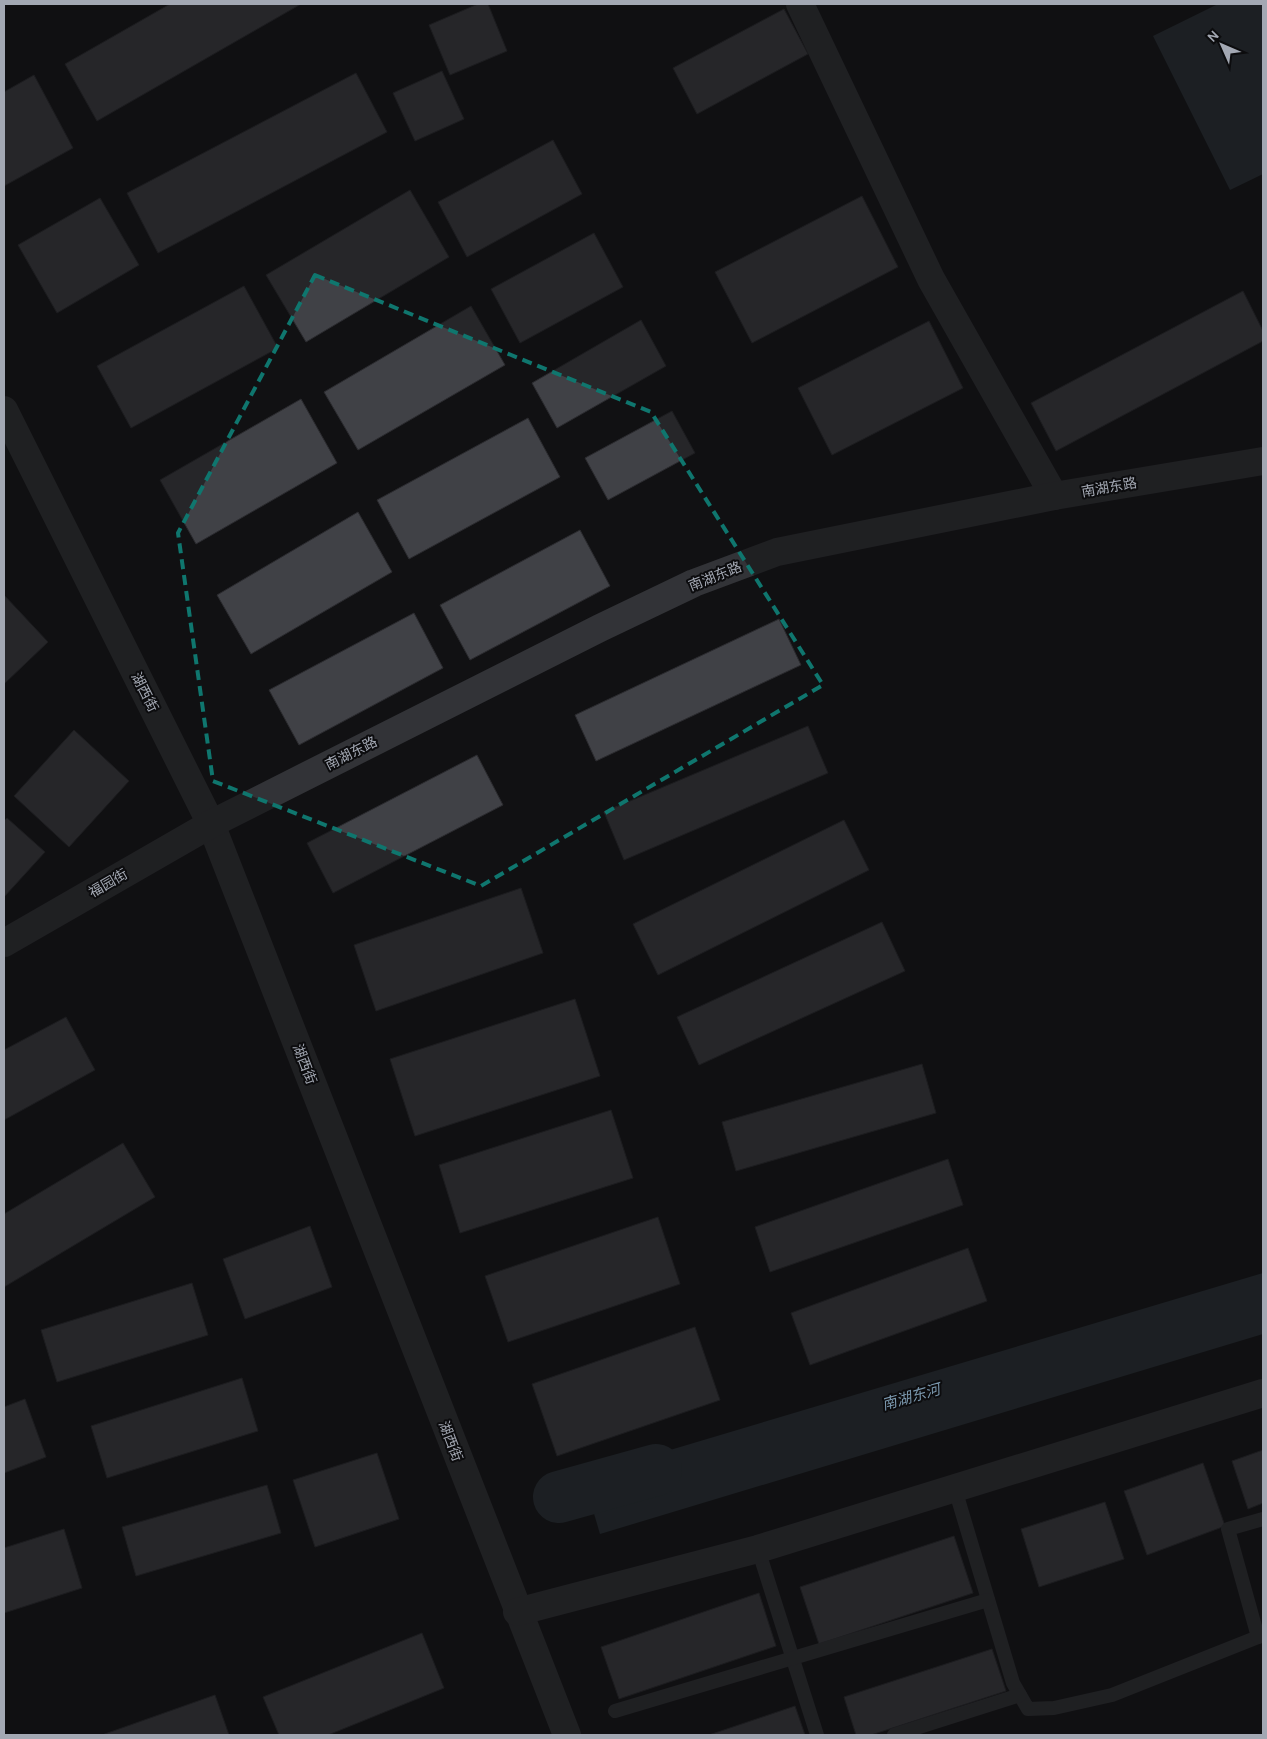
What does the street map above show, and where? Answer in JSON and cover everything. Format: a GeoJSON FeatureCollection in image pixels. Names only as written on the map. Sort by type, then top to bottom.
{"type":"FeatureCollection","features":[{"type":"Feature","properties":{"kind":"street"},"geometry":{"type":"LineString","coordinates":[[800,4],[931,279],[1054,496]]}},
{"type":"Feature","properties":{"kind":"street","name":"湖西街"},"geometry":{"type":"LineString","coordinates":[[4,410],[212,824],[567,1735]]}},
{"type":"Feature","properties":{"kind":"street","name":"南湖东路"},"geometry":{"type":"LineString","coordinates":[[212,824],[600,628],[694,583],[777,552],[1054,496],[1263,461]]}},
{"type":"Feature","properties":{"kind":"street","name":"福园街"},"geometry":{"type":"LineString","coordinates":[[4,943],[212,824]]}},
{"type":"Feature","properties":{"kind":"street"},"geometry":{"type":"LineString","coordinates":[[518,1612],[758,1550],[1263,1393]]}},
{"type":"Feature","properties":{"kind":"lane"},"geometry":{"type":"LineString","coordinates":[[955,1489],[1013,1683],[1028,1708],[1054,1708],[1112,1695],[1261,1636],[1228,1530],[1263,1519]]}},
{"type":"Feature","properties":{"kind":"lane"},"geometry":{"type":"LineString","coordinates":[[758,1550],[817,1735]]}},
{"type":"Feature","properties":{"kind":"lane"},"geometry":{"type":"LineString","coordinates":[[615,1711],[988,1600]]}},
{"type":"Feature","properties":{"kind":"lane"},"geometry":{"type":"LineString","coordinates":[[894,1735],[1020,1695]]}},
{"type":"Feature","properties":{"kind":"highlighted area"},"geometry":{"type":"Polygon","coordinates":[[[315,275],[651,412],[823,685],[481,886],[213,781],[178,533],[315,275]]]}},
{"type":"Feature","properties":{"kind":"water"},"geometry":{"type":"Polygon","coordinates":[[[1218,4],[1263,4],[1263,174],[1230,190],[1153,36],[1218,4]]]}},
{"type":"Feature","properties":{"kind":"water"},"geometry":{"type":"Polygon","coordinates":[[[1263,1273],[1263,1334],[600,1534],[583,1476],[1263,1273]]]}},
{"type":"Feature","properties":{"kind":"building"},"geometry":{"type":"Polygon","coordinates":[[[170,4],[301,4],[97,121],[65,64],[170,4]]]}},
{"type":"Feature","properties":{"kind":"building"},"geometry":{"type":"Polygon","coordinates":[[[478,4],[488,4],[507,51],[450,75],[429,25],[478,4]]]}},
{"type":"Feature","properties":{"kind":"building"},"geometry":{"type":"Polygon","coordinates":[[[784,9],[808,54],[697,114],[673,68],[784,9]]]}},
{"type":"Feature","properties":{"kind":"building"},"geometry":{"type":"Polygon","coordinates":[[[442,71],[464,119],[415,141],[393,93],[442,71]]]}},
{"type":"Feature","properties":{"kind":"building"},"geometry":{"type":"Polygon","coordinates":[[[356,73],[387,132],[158,253],[127,193],[356,73]]]}},
{"type":"Feature","properties":{"kind":"building"},"geometry":{"type":"Polygon","coordinates":[[[34,75],[73,148],[4,186],[4,92],[34,75]]]}},
{"type":"Feature","properties":{"kind":"building"},"geometry":{"type":"Polygon","coordinates":[[[553,140],[582,194],[467,257],[438,202],[553,140]]]}},
{"type":"Feature","properties":{"kind":"building"},"geometry":{"type":"Polygon","coordinates":[[[410,190],[449,257],[306,342],[266,275],[410,190]]]}},
{"type":"Feature","properties":{"kind":"building"},"geometry":{"type":"Polygon","coordinates":[[[862,196],[898,267],[752,343],[715,272],[862,196]]]}},
{"type":"Feature","properties":{"kind":"building"},"geometry":{"type":"Polygon","coordinates":[[[100,198],[139,265],[57,313],[18,245],[100,198]]]}},
{"type":"Feature","properties":{"kind":"building"},"geometry":{"type":"Polygon","coordinates":[[[594,233],[623,287],[520,343],[491,289],[594,233]]]}},
{"type":"Feature","properties":{"kind":"building"},"geometry":{"type":"Polygon","coordinates":[[[244,286],[278,348],[131,428],[97,366],[244,286]]]}},
{"type":"Feature","properties":{"kind":"building"},"geometry":{"type":"Polygon","coordinates":[[[1243,291],[1263,331],[1263,341],[1056,451],[1031,403],[1243,291]]]}},
{"type":"Feature","properties":{"kind":"building"},"geometry":{"type":"Polygon","coordinates":[[[471,306],[505,365],[358,450],[324,392],[471,306]]]}},
{"type":"Feature","properties":{"kind":"building"},"geometry":{"type":"Polygon","coordinates":[[[641,320],[666,366],[557,428],[532,383],[641,320]]]}},
{"type":"Feature","properties":{"kind":"building"},"geometry":{"type":"Polygon","coordinates":[[[929,321],[963,388],[832,455],[798,388],[929,321]]]}},
{"type":"Feature","properties":{"kind":"building"},"geometry":{"type":"Polygon","coordinates":[[[301,399],[337,463],[196,544],[160,480],[301,399]]]}},
{"type":"Feature","properties":{"kind":"building"},"geometry":{"type":"Polygon","coordinates":[[[672,411],[695,453],[608,500],[585,458],[672,411]]]}},
{"type":"Feature","properties":{"kind":"building"},"geometry":{"type":"Polygon","coordinates":[[[528,418],[560,477],[409,559],[377,500],[528,418]]]}},
{"type":"Feature","properties":{"kind":"building"},"geometry":{"type":"Polygon","coordinates":[[[358,512],[392,572],[251,654],[217,595],[358,512]]]}},
{"type":"Feature","properties":{"kind":"building"},"geometry":{"type":"Polygon","coordinates":[[[580,530],[610,586],[470,660],[440,605],[580,530]]]}},
{"type":"Feature","properties":{"kind":"building"},"geometry":{"type":"Polygon","coordinates":[[[4,595],[48,642],[4,684],[4,595]]]}},
{"type":"Feature","properties":{"kind":"building"},"geometry":{"type":"Polygon","coordinates":[[[414,613],[443,668],[299,745],[269,690],[414,613]]]}},
{"type":"Feature","properties":{"kind":"building"},"geometry":{"type":"Polygon","coordinates":[[[779,619],[801,665],[596,761],[575,715],[779,619]]]}},
{"type":"Feature","properties":{"kind":"building"},"geometry":{"type":"Polygon","coordinates":[[[808,726],[828,773],[624,860],[604,812],[808,726]]]}},
{"type":"Feature","properties":{"kind":"building"},"geometry":{"type":"Polygon","coordinates":[[[74,730],[129,781],[69,847],[14,796],[74,730]]]}},
{"type":"Feature","properties":{"kind":"building"},"geometry":{"type":"Polygon","coordinates":[[[477,755],[503,805],[333,893],[307,843],[477,755]]]}},
{"type":"Feature","properties":{"kind":"building"},"geometry":{"type":"Polygon","coordinates":[[[7,818],[45,852],[4,897],[4,821],[7,818]]]}},
{"type":"Feature","properties":{"kind":"building"},"geometry":{"type":"Polygon","coordinates":[[[844,820],[869,870],[658,975],[633,924],[844,820]]]}},
{"type":"Feature","properties":{"kind":"building"},"geometry":{"type":"Polygon","coordinates":[[[521,888],[543,953],[376,1011],[354,945],[521,888]]]}},
{"type":"Feature","properties":{"kind":"building"},"geometry":{"type":"Polygon","coordinates":[[[882,922],[905,971],[699,1065],[677,1017],[882,922]]]}},
{"type":"Feature","properties":{"kind":"building"},"geometry":{"type":"Polygon","coordinates":[[[575,999],[600,1076],[415,1136],[390,1059],[575,999]]]}},
{"type":"Feature","properties":{"kind":"building"},"geometry":{"type":"Polygon","coordinates":[[[66,1017],[95,1070],[4,1120],[4,1050],[66,1017]]]}},
{"type":"Feature","properties":{"kind":"building"},"geometry":{"type":"Polygon","coordinates":[[[922,1064],[936,1113],[736,1171],[722,1122],[922,1064]]]}},
{"type":"Feature","properties":{"kind":"building"},"geometry":{"type":"Polygon","coordinates":[[[611,1110],[633,1178],[460,1233],[439,1165],[611,1110]]]}},
{"type":"Feature","properties":{"kind":"building"},"geometry":{"type":"Polygon","coordinates":[[[123,1143],[155,1197],[4,1287],[4,1214],[123,1143]]]}},
{"type":"Feature","properties":{"kind":"building"},"geometry":{"type":"Polygon","coordinates":[[[948,1159],[963,1205],[770,1272],[755,1227],[948,1159]]]}},
{"type":"Feature","properties":{"kind":"building"},"geometry":{"type":"Polygon","coordinates":[[[658,1217],[680,1284],[508,1342],[485,1276],[658,1217]]]}},
{"type":"Feature","properties":{"kind":"building"},"geometry":{"type":"Polygon","coordinates":[[[310,1226],[332,1287],[245,1319],[223,1259],[310,1226]]]}},
{"type":"Feature","properties":{"kind":"building"},"geometry":{"type":"Polygon","coordinates":[[[968,1248],[987,1301],[810,1365],[791,1313],[968,1248]]]}},
{"type":"Feature","properties":{"kind":"building"},"geometry":{"type":"Polygon","coordinates":[[[192,1283],[208,1335],[57,1382],[41,1330],[192,1283]]]}},
{"type":"Feature","properties":{"kind":"building"},"geometry":{"type":"Polygon","coordinates":[[[695,1327],[720,1400],[557,1456],[532,1384],[695,1327]]]}},
{"type":"Feature","properties":{"kind":"building"},"geometry":{"type":"Polygon","coordinates":[[[242,1378],[258,1431],[107,1478],[91,1426],[242,1378]]]}},
{"type":"Feature","properties":{"kind":"building"},"geometry":{"type":"Polygon","coordinates":[[[25,1399],[46,1457],[4,1473],[4,1407],[25,1399]]]}},
{"type":"Feature","properties":{"kind":"building"},"geometry":{"type":"Polygon","coordinates":[[[1263,1450],[1263,1503],[1248,1509],[1232,1461],[1263,1450]]]}},
{"type":"Feature","properties":{"kind":"building"},"geometry":{"type":"Polygon","coordinates":[[[377,1453],[399,1519],[315,1547],[293,1480],[377,1453]]]}},
{"type":"Feature","properties":{"kind":"building"},"geometry":{"type":"Polygon","coordinates":[[[1203,1463],[1225,1526],[1147,1555],[1124,1491],[1203,1463]]]}},
{"type":"Feature","properties":{"kind":"building"},"geometry":{"type":"Polygon","coordinates":[[[267,1485],[281,1533],[136,1576],[122,1527],[267,1485]]]}},
{"type":"Feature","properties":{"kind":"building"},"geometry":{"type":"Polygon","coordinates":[[[1105,1502],[1124,1559],[1039,1587],[1021,1529],[1105,1502]]]}},
{"type":"Feature","properties":{"kind":"building"},"geometry":{"type":"Polygon","coordinates":[[[64,1529],[82,1588],[4,1613],[4,1548],[64,1529]]]}},
{"type":"Feature","properties":{"kind":"building"},"geometry":{"type":"Polygon","coordinates":[[[954,1536],[973,1593],[819,1644],[800,1587],[954,1536]]]}},
{"type":"Feature","properties":{"kind":"building"},"geometry":{"type":"Polygon","coordinates":[[[759,1593],[776,1646],[619,1699],[601,1647],[759,1593]]]}},
{"type":"Feature","properties":{"kind":"building"},"geometry":{"type":"Polygon","coordinates":[[[422,1633],[444,1688],[328,1735],[279,1735],[263,1697],[422,1633]]]}},
{"type":"Feature","properties":{"kind":"building"},"geometry":{"type":"Polygon","coordinates":[[[992,1649],[1006,1691],[871,1735],[856,1735],[844,1697],[992,1649]]]}},
{"type":"Feature","properties":{"kind":"building"},"geometry":{"type":"Polygon","coordinates":[[[215,1695],[229,1735],[102,1735],[215,1695]]]}},
{"type":"Feature","properties":{"kind":"building"},"geometry":{"type":"Polygon","coordinates":[[[795,1706],[805,1735],[709,1735],[795,1706]]]}},
{"type":"Feature","properties":{"kind":"waterway","name":"南湖东河"},"geometry":{"type":"LineString","coordinates":[[559,1497],[656,1470]]}}]}
